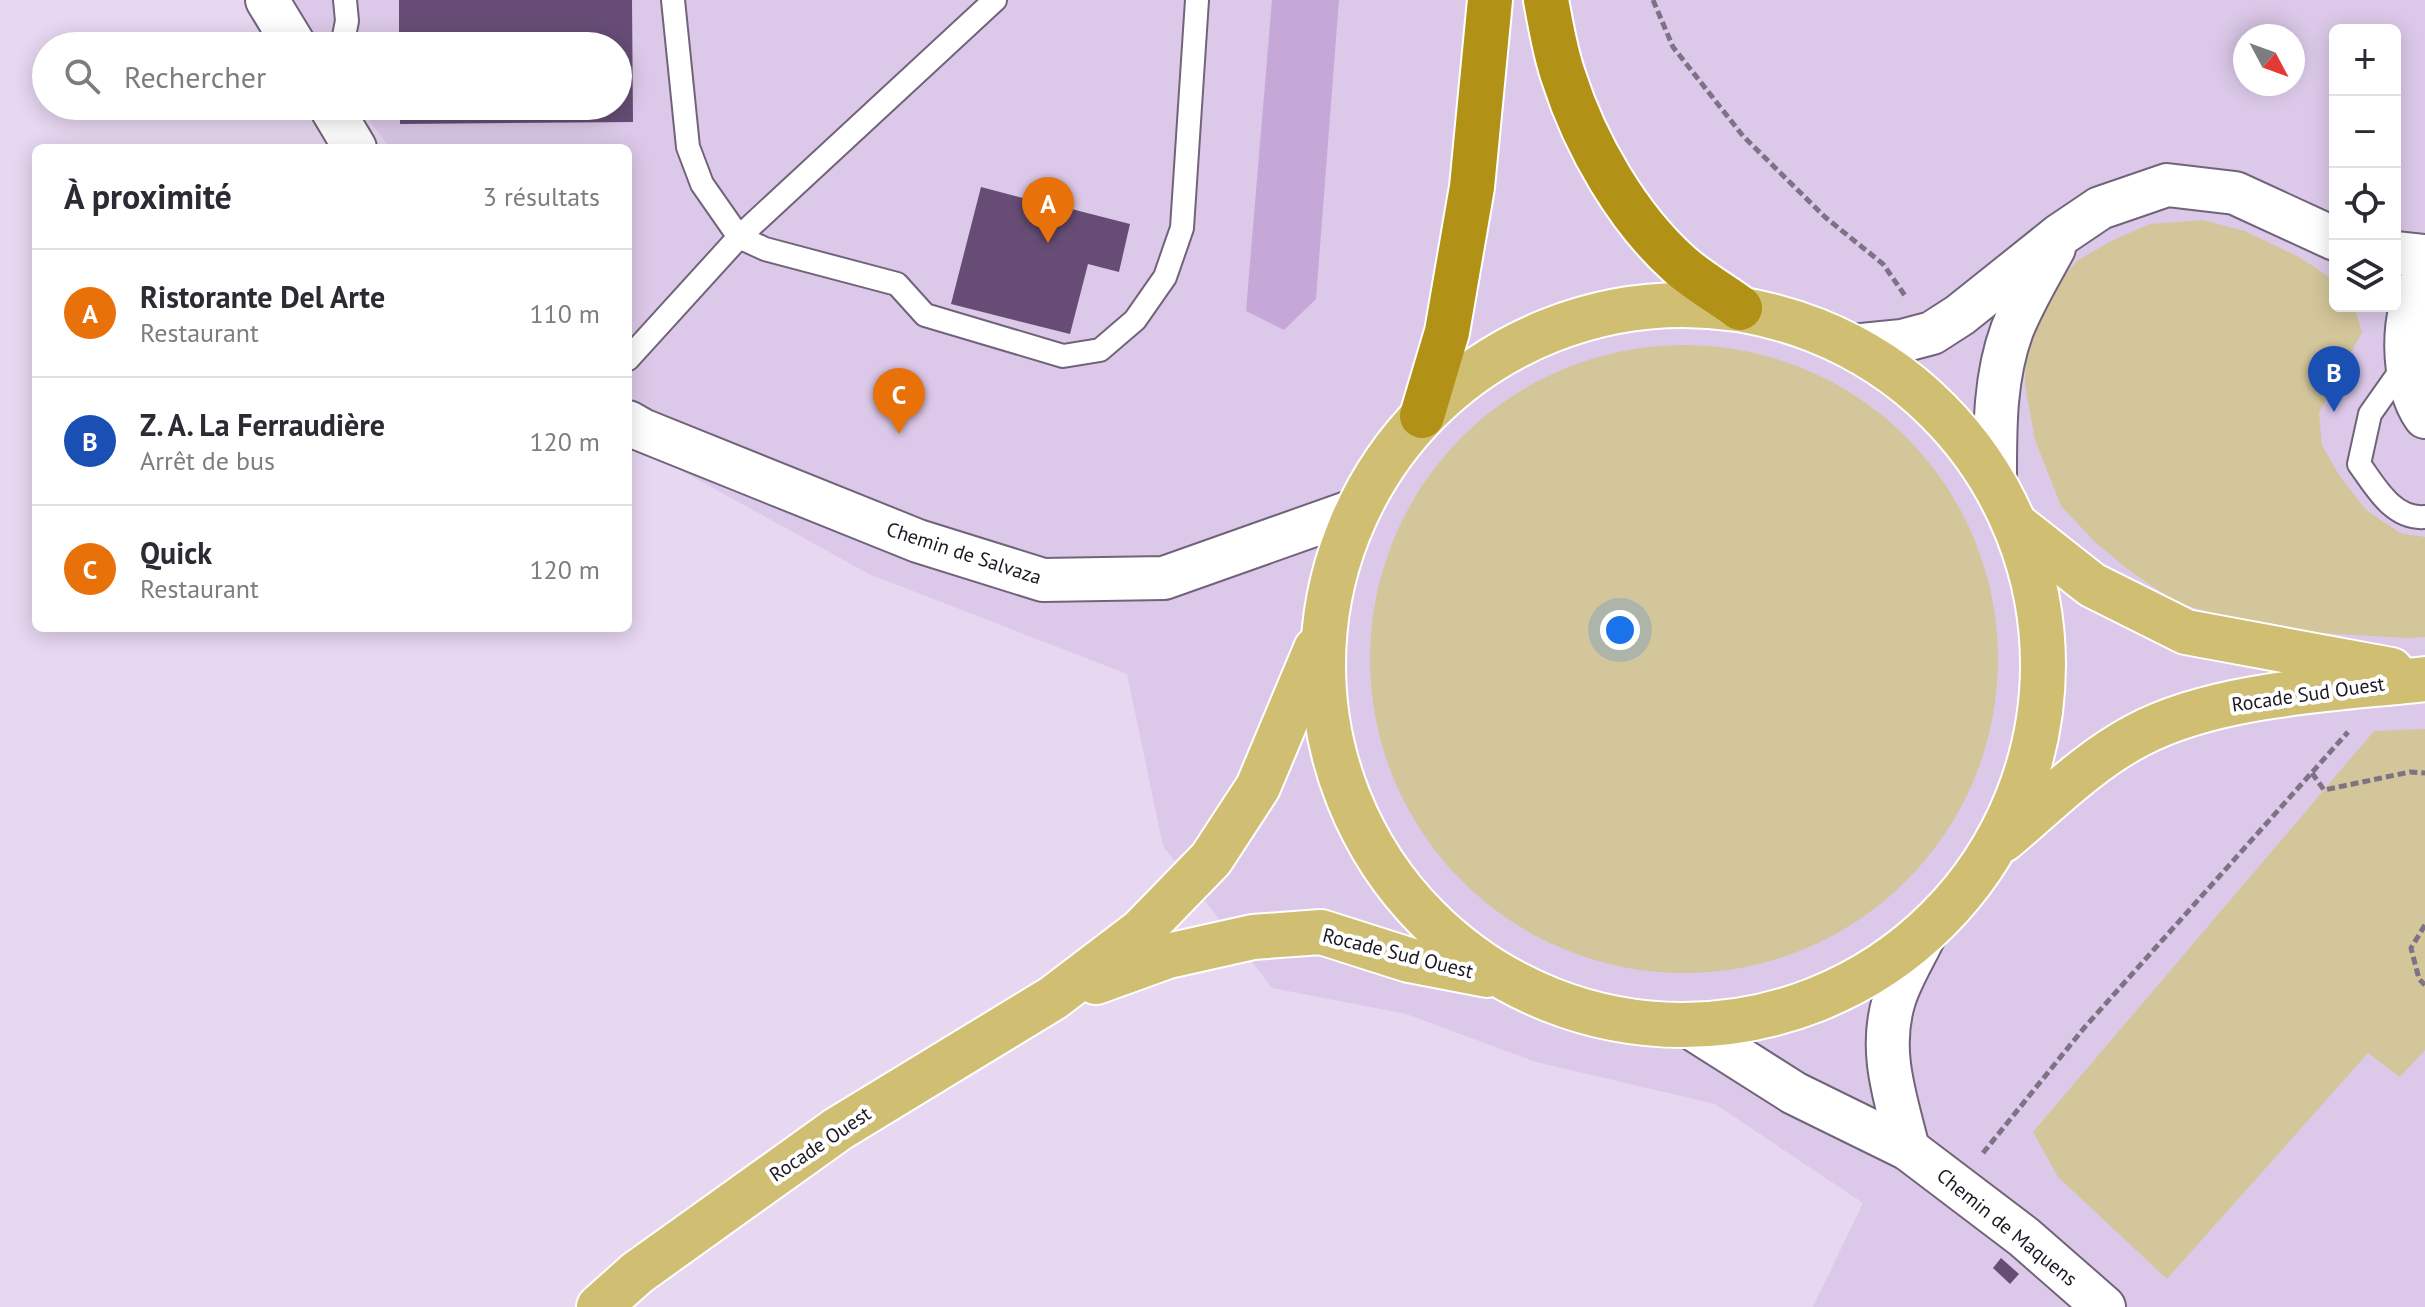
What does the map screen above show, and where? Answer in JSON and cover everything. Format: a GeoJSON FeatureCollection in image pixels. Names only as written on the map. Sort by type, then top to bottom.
{"type":"FeatureCollection","features":[{"type":"Feature","properties":{"kind":"highway"},"geometry":{"type":"LineString","coordinates":[[1422,416],[1447,332],[1472,187],[1490,0]]}},
{"type":"Feature","properties":{"kind":"highway"},"geometry":{"type":"LineString","coordinates":[[1546,0],[1562,75],[1580,123],[1612,179],[1646,231],[1681,266],[1740,308]]}},
{"type":"Feature","properties":{"kind":"main road"},"geometry":{"type":"LineString","coordinates":[[1654,305],[1740,308],[1798,323],[1852,346],[1908,382],[1956,428],[1995,482],[2017,526],[2039,606],[2043,689],[2028,770],[1995,847],[1964,892],[1926,932],[1874,971],[1816,1001],[1754,1020],[1690,1027],[1623,1022],[1559,1006],[1499,978],[1433,928],[1381,866],[1344,793],[1324,713],[1323,632],[1334,569],[1356,510],[1386,460],[1422,416],[1489,360],[1568,322],[1654,305]]}},
{"type":"Feature","properties":{"kind":"main road","name":"Rocade Sud Ouest"},"geometry":{"type":"LineString","coordinates":[[2017,526],[2092,585],[2186,632],[2425,677]]}},
{"type":"Feature","properties":{"kind":"main road"},"geometry":{"type":"LineString","coordinates":[[1053,998],[1141,931],[1211,859],[1258,787],[1323,632]]}},
{"type":"Feature","properties":{"kind":"main road","name":"Rocade Sud Ouest"},"geometry":{"type":"LineString","coordinates":[[1995,847],[2096,762],[2136,736],[2171,720],[2246,701],[2425,677]]}},
{"type":"Feature","properties":{"kind":"main road","name":"Rocade Sud Ouest"},"geometry":{"type":"LineString","coordinates":[[1053,998],[1168,956],[1253,937],[1321,932],[1409,960],[1499,978]]}},
{"type":"Feature","properties":{"kind":"main road","name":"Rocade Ouest"},"geometry":{"type":"LineString","coordinates":[[599,1307],[637,1273],[838,1129],[1053,998]]}},
{"type":"Feature","properties":{"kind":"street"},"geometry":{"type":"LineString","coordinates":[[267,0],[286,32]]}},
{"type":"Feature","properties":{"kind":"street"},"geometry":{"type":"LineString","coordinates":[[338,120],[353,144]]}},
{"type":"Feature","properties":{"kind":"street"},"geometry":{"type":"LineString","coordinates":[[1852,346],[1902,341],[1932,333],[2100,208],[2167,185],[2235,193],[2329,236]]}},
{"type":"Feature","properties":{"kind":"street"},"geometry":{"type":"LineString","coordinates":[[1995,482],[1996,409],[2001,369],[2013,329],[2060,235]]}},
{"type":"Feature","properties":{"kind":"street"},"geometry":{"type":"LineString","coordinates":[[2401,254],[2425,256]]}},
{"type":"Feature","properties":{"kind":"street"},"geometry":{"type":"LineString","coordinates":[[2425,278],[2418,286],[2403,330],[2406,369],[2425,417]]}},
{"type":"Feature","properties":{"kind":"street","name":"Chemin de Salvaza"},"geometry":{"type":"LineString","coordinates":[[632,424],[918,541],[1043,580],[1164,578],[1356,510]]}},
{"type":"Feature","properties":{"kind":"street"},"geometry":{"type":"LineString","coordinates":[[1908,1149],[1889,1078],[1888,1034],[1894,999],[1926,932]]}},
{"type":"Feature","properties":{"kind":"street","name":"Chemin de Maquens"},"geometry":{"type":"LineString","coordinates":[[1690,1027],[1794,1093],[1908,1149],[2024,1237],[2104,1307]]}},
{"type":"Feature","properties":{"kind":"lane"},"geometry":{"type":"LineString","coordinates":[[345,0],[345,32]]}},
{"type":"Feature","properties":{"kind":"lane"},"geometry":{"type":"LineString","coordinates":[[673,0],[688,147],[702,184],[739,237],[765,249],[897,284],[925,315],[1063,356],[1100,350],[1135,320],[1165,277],[1182,228],[1197,0]]}},
{"type":"Feature","properties":{"kind":"lane"},"geometry":{"type":"LineString","coordinates":[[632,355],[739,237],[995,0]]}},
{"type":"Feature","properties":{"kind":"lane"},"geometry":{"type":"LineString","coordinates":[[2403,330],[2370,414],[2359,464],[2388,504],[2417,518],[2425,517]]}},
{"type":"Feature","properties":{"kind":"path"},"geometry":{"type":"LineString","coordinates":[[1653,0],[1673,47],[1743,136],[1825,217],[1883,264],[1932,333]]}},
{"type":"Feature","properties":{"kind":"path"},"geometry":{"type":"LineString","coordinates":[[1958,1185],[2084,1028],[2354,725]]}},
{"type":"Feature","properties":{"kind":"path"},"geometry":{"type":"LineString","coordinates":[[2312,773],[2324,790],[2410,772],[2425,773]]}},
{"type":"Feature","properties":{"kind":"path"},"geometry":{"type":"LineString","coordinates":[[2425,925],[2411,948],[2419,979],[2425,985]]}},
{"type":"Feature","properties":{"kind":"shaded area"},"geometry":{"type":"Polygon","coordinates":[[[281,0],[2425,0],[2425,1307],[1813,1307],[1863,1203],[1715,1104],[1536,1062],[1406,1014],[1272,988],[1163,846],[1127,674],[869,574],[632,443],[632,144],[387,144],[369,120],[632,120],[632,32],[305,32],[281,0]]]}},
{"type":"Feature","properties":{"kind":"shaded area"},"geometry":{"type":"Polygon","coordinates":[[[1272,0],[1339,0],[1316,299],[1284,330],[1246,311],[1272,0]]]}},
{"type":"Feature","properties":{"kind":"shaded area"},"geometry":{"type":"Polygon","coordinates":[[[2202,220],[2245,231],[2301,258],[2329,277],[2329,312],[2356,312],[2362,332],[2319,413],[2322,445],[2339,475],[2366,510],[2400,533],[2425,537],[2425,637],[2300,632],[2177,603],[2127,569],[2095,542],[2061,506],[2035,440],[2025,385],[2026,345],[2044,299],[2078,260],[2150,224],[2202,220]]]}},
{"type":"Feature","properties":{"kind":"shaded area"},"geometry":{"type":"Polygon","coordinates":[[[1684,345],[1745,351],[1804,369],[1858,398],[1906,437],[1945,485],[1974,539],[1992,598],[1998,659],[1992,720],[1974,779],[1945,833],[1906,881],[1858,920],[1804,949],[1745,967],[1684,973],[1623,967],[1564,949],[1510,920],[1462,881],[1423,833],[1394,779],[1376,720],[1370,659],[1376,598],[1394,539],[1423,485],[1462,437],[1510,398],[1564,369],[1623,351],[1684,345]]]}},
{"type":"Feature","properties":{"kind":"shaded area"},"geometry":{"type":"Polygon","coordinates":[[[2425,729],[2425,1050],[2400,1077],[2368,1053],[2167,1279],[2058,1177],[2033,1132],[2374,731],[2425,729]]]}},
{"type":"Feature","properties":{"kind":"building"},"geometry":{"type":"Polygon","coordinates":[[[399,0],[632,0],[633,122],[400,124],[400,120],[632,120],[632,32],[399,32],[399,0]]]}},
{"type":"Feature","properties":{"kind":"building"},"geometry":{"type":"Polygon","coordinates":[[[1031,183],[1055,189],[1052,204],[1130,224],[1119,272],[1088,264],[1070,334],[951,304],[981,187],[1027,199],[1031,183]]]}},
{"type":"Feature","properties":{"kind":"building"},"geometry":{"type":"Polygon","coordinates":[[[2001,1258],[2019,1274],[2010,1284],[1993,1268],[2001,1258]]]}},
{"type":"Feature","properties":{"kind":"place","name":"Ristorante Del Arte"},"geometry":{"type":"Point","coordinates":[1048,243]}},
{"type":"Feature","properties":{"kind":"place","name":"Z. A. La Ferraudière"},"geometry":{"type":"Point","coordinates":[2334,412]}},
{"type":"Feature","properties":{"kind":"place","name":"Quick"},"geometry":{"type":"Point","coordinates":[899,434]}}]}
